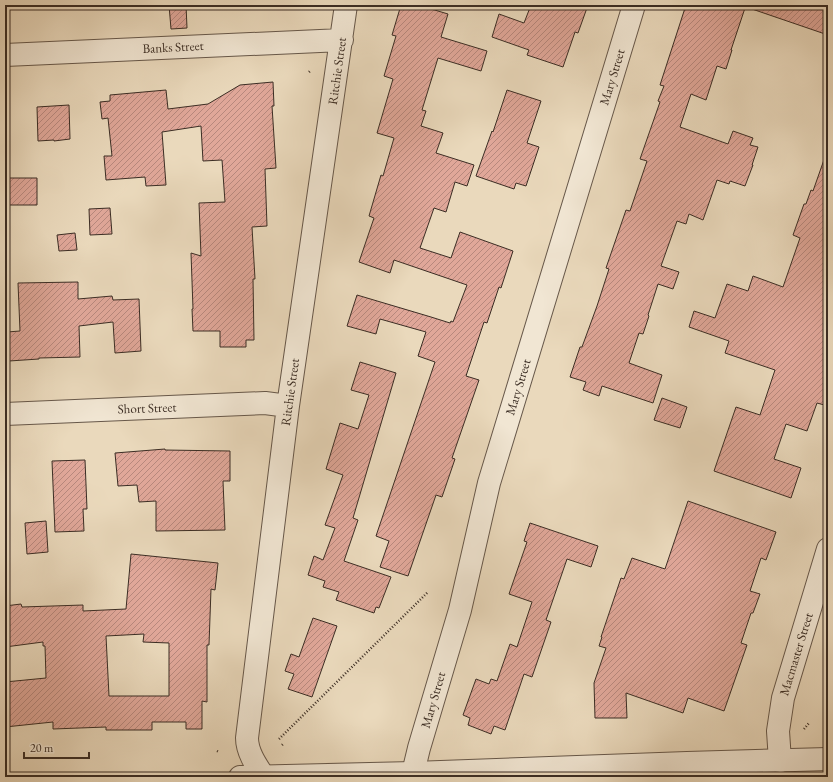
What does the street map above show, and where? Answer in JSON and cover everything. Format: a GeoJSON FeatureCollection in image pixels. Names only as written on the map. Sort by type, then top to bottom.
{"type":"FeatureCollection","features":[{"type":"Feature","properties":{"kind":"street","name":"Ritchie Street"},"geometry":{"type":"LineString","coordinates":[[264,777],[249,749],[247,738],[288,406],[346,5]]}},
{"type":"Feature","properties":{"kind":"street","name":"Mary Street"},"geometry":{"type":"LineString","coordinates":[[413,772],[460,610],[489,483],[634,5]]}},
{"type":"Feature","properties":{"kind":"street","name":"Banks Street"},"geometry":{"type":"LineString","coordinates":[[5,55],[342,40]]}},
{"type":"Feature","properties":{"kind":"street","name":"Short Street"},"geometry":{"type":"LineString","coordinates":[[5,414],[265,403],[288,406]]}},
{"type":"Feature","properties":{"kind":"street","name":"Macmaster Street"},"geometry":{"type":"LineString","coordinates":[[780,761],[778,731],[783,698],[828,549]]}},
{"type":"Feature","properties":{"kind":"street"},"geometry":{"type":"LineString","coordinates":[[240,777],[413,772],[688,770],[780,761],[828,759]]}},
{"type":"Feature","properties":{"kind":"path"},"geometry":{"type":"LineString","coordinates":[[278,739],[428,592]]}},
{"type":"Feature","properties":{"kind":"path"},"geometry":{"type":"LineString","coordinates":[[804,729],[809,723]]}},
{"type":"Feature","properties":{"kind":"building"},"geometry":{"type":"Polygon","coordinates":[[[169,5],[186,5],[187,28],[171,29],[169,5]]]}},
{"type":"Feature","properties":{"kind":"building"},"geometry":{"type":"Polygon","coordinates":[[[401,5],[418,5],[448,14],[441,37],[487,51],[481,71],[438,58],[422,110],[426,111],[421,126],[443,133],[436,153],[474,165],[467,186],[455,182],[446,212],[434,208],[420,248],[451,258],[460,232],[513,251],[501,288],[499,287],[487,323],[484,322],[466,376],[479,380],[452,458],[455,459],[442,497],[436,495],[408,576],[380,567],[389,541],[376,536],[435,362],[418,356],[426,332],[380,319],[376,334],[347,326],[357,295],[450,323],[451,321],[453,322],[467,285],[394,260],[390,273],[359,262],[374,218],[369,216],[394,138],[377,133],[393,79],[384,76],[396,36],[392,35],[401,5]]]}},
{"type":"Feature","properties":{"kind":"building"},"geometry":{"type":"Polygon","coordinates":[[[531,5],[588,5],[578,33],[575,32],[563,67],[527,55],[529,50],[492,37],[499,14],[524,23],[531,5]]]}},
{"type":"Feature","properties":{"kind":"building"},"geometry":{"type":"Polygon","coordinates":[[[686,5],[746,5],[726,69],[717,66],[706,100],[691,94],[680,127],[728,144],[733,131],[753,138],[750,145],[758,147],[745,186],[730,181],[729,184],[717,180],[703,220],[689,214],[686,224],[677,221],[661,266],[679,272],[673,289],[658,284],[643,334],[639,333],[629,363],[662,375],[653,403],[602,386],[599,396],[583,390],[586,382],[570,377],[580,347],[582,347],[597,306],[609,269],[606,268],[626,210],[630,211],[647,161],[640,159],[660,102],[658,101],[664,86],[660,85],[686,5]]]}},
{"type":"Feature","properties":{"kind":"building"},"geometry":{"type":"Polygon","coordinates":[[[750,5],[828,5],[828,35],[749,8],[750,5]]]}},
{"type":"Feature","properties":{"kind":"building"},"geometry":{"type":"Polygon","coordinates":[[[273,82],[274,106],[272,106],[276,168],[265,169],[267,226],[252,227],[255,279],[253,279],[254,340],[246,340],[246,347],[220,347],[220,331],[193,331],[191,253],[201,256],[199,203],[225,202],[222,160],[203,161],[201,126],[162,132],[166,185],[146,186],[145,177],[106,180],[104,156],[112,156],[108,118],[102,119],[100,102],[110,101],[110,95],[166,90],[168,109],[208,104],[240,85],[273,82]]]}},
{"type":"Feature","properties":{"kind":"building"},"geometry":{"type":"Polygon","coordinates":[[[507,90],[541,101],[527,143],[539,147],[526,186],[516,183],[514,189],[476,176],[507,90]]]}},
{"type":"Feature","properties":{"kind":"building"},"geometry":{"type":"Polygon","coordinates":[[[69,105],[70,139],[38,141],[37,107],[69,105]]]}},
{"type":"Feature","properties":{"kind":"building"},"geometry":{"type":"Polygon","coordinates":[[[826,154],[828,155],[828,406],[817,403],[807,431],[786,424],[774,459],[801,468],[791,498],[714,471],[736,407],[760,415],[775,370],[725,353],[729,341],[689,327],[694,311],[715,318],[727,284],[748,291],[753,276],[783,287],[800,238],[793,235],[804,204],[806,204],[811,190],[813,191],[826,154]]]}},
{"type":"Feature","properties":{"kind":"building"},"geometry":{"type":"Polygon","coordinates":[[[5,178],[37,178],[37,205],[5,205],[5,178]]]}},
{"type":"Feature","properties":{"kind":"building"},"geometry":{"type":"Polygon","coordinates":[[[110,208],[112,234],[90,235],[89,209],[110,208]]]}},
{"type":"Feature","properties":{"kind":"building"},"geometry":{"type":"Polygon","coordinates":[[[75,233],[77,250],[59,251],[57,235],[75,233]]]}},
{"type":"Feature","properties":{"kind":"building"},"geometry":{"type":"Polygon","coordinates":[[[78,282],[78,299],[112,296],[113,300],[139,299],[141,351],[115,353],[113,322],[79,326],[80,357],[39,358],[9,361],[7,332],[20,331],[18,283],[78,282]]]}},
{"type":"Feature","properties":{"kind":"building"},"geometry":{"type":"Polygon","coordinates":[[[360,362],[396,373],[353,518],[358,520],[344,561],[391,577],[379,608],[376,607],[374,613],[336,600],[339,592],[323,587],[325,581],[308,575],[314,556],[323,560],[335,528],[325,525],[343,475],[326,469],[340,423],[358,429],[369,395],[351,390],[360,362]]]}},
{"type":"Feature","properties":{"kind":"building"},"geometry":{"type":"Polygon","coordinates":[[[662,398],[687,407],[680,428],[654,420],[662,398]]]}},
{"type":"Feature","properties":{"kind":"building"},"geometry":{"type":"Polygon","coordinates":[[[165,449],[230,451],[230,481],[223,481],[225,530],[156,531],[156,501],[139,502],[137,485],[118,486],[115,453],[165,449]]]}},
{"type":"Feature","properties":{"kind":"building"},"geometry":{"type":"Polygon","coordinates":[[[85,460],[87,509],[83,509],[84,531],[55,532],[52,461],[85,460]]]}},
{"type":"Feature","properties":{"kind":"building"},"geometry":{"type":"Polygon","coordinates":[[[688,501],[776,532],[766,560],[761,558],[750,591],[760,594],[753,613],[751,613],[741,643],[747,645],[724,711],[688,698],[683,713],[626,693],[627,718],[595,718],[594,683],[606,648],[599,646],[621,578],[624,579],[632,558],[665,569],[688,501]]]}},
{"type":"Feature","properties":{"kind":"building"},"geometry":{"type":"Polygon","coordinates":[[[46,521],[48,552],[27,554],[25,523],[46,521]]]}},
{"type":"Feature","properties":{"kind":"building"},"geometry":{"type":"Polygon","coordinates":[[[530,523],[598,546],[591,567],[567,559],[546,620],[551,622],[532,677],[524,674],[505,730],[494,726],[491,734],[468,725],[470,718],[463,715],[476,679],[489,684],[491,679],[497,681],[510,644],[517,647],[532,602],[509,594],[527,542],[524,541],[530,523]]]}},
{"type":"Feature","properties":{"kind":"building"},"geometry":{"type":"Polygon","coordinates":[[[131,554],[218,563],[215,590],[211,589],[209,645],[207,645],[207,702],[202,701],[202,729],[186,729],[186,722],[152,722],[152,730],[106,730],[106,727],[53,729],[53,722],[5,727],[5,682],[46,678],[45,646],[43,646],[43,642],[5,647],[5,606],[21,604],[22,607],[83,605],[83,611],[126,609],[131,554]],[[144,634],[106,636],[109,696],[169,696],[169,643],[143,642],[144,634]]]}},
{"type":"Feature","properties":{"kind":"building"},"geometry":{"type":"Polygon","coordinates":[[[313,618],[337,626],[312,697],[288,689],[294,674],[285,671],[291,654],[299,657],[313,618]]]}}]}
